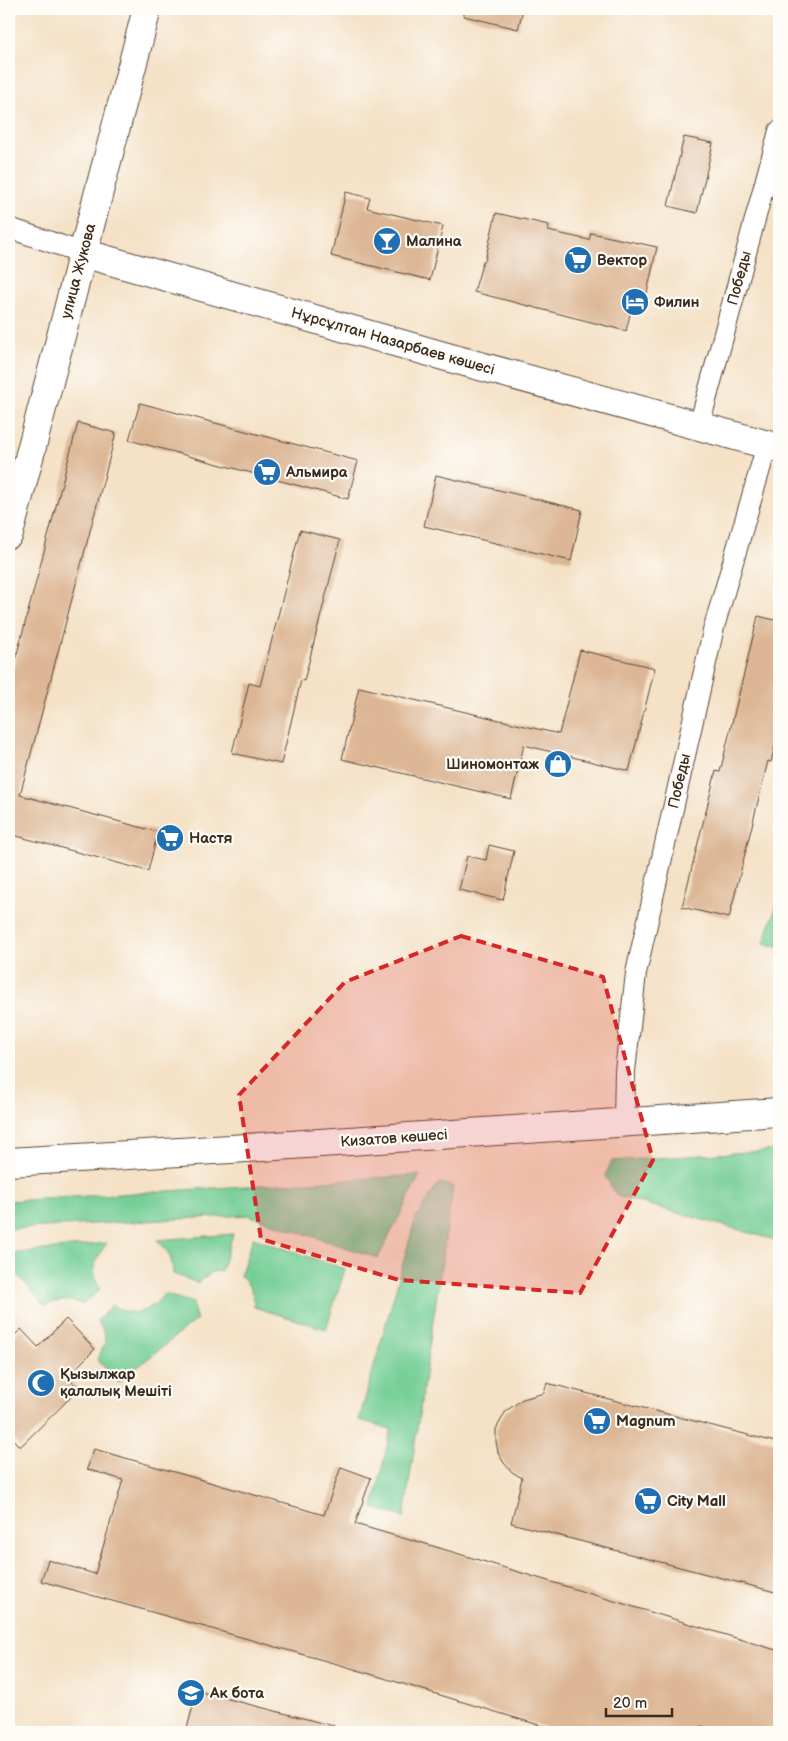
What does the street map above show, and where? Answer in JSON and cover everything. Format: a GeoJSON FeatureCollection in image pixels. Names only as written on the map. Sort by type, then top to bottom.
{"type":"FeatureCollection","features":[{"type":"Feature","properties":{"kind":"main road","name":"улица Жукова"},"geometry":{"type":"LineString","coordinates":[[9,534],[147,9]]}},
{"type":"Feature","properties":{"kind":"main road","name":"Нұрсұлтан Назарбаев көшесі"},"geometry":{"type":"LineString","coordinates":[[83,253],[448,357],[773,446]]}},
{"type":"Feature","properties":{"kind":"main road","name":"Кизатов көшесі"},"geometry":{"type":"LineString","coordinates":[[9,1162],[222,1150],[779,1112]]}},
{"type":"Feature","properties":{"kind":"street","name":"Победы"},"geometry":{"type":"LineString","coordinates":[[699,426],[779,131]]}},
{"type":"Feature","properties":{"kind":"street","name":"Нұрсұлтан Назарбаев көшесі"},"geometry":{"type":"LineString","coordinates":[[9,228],[83,253]]}},
{"type":"Feature","properties":{"kind":"street","name":"Победы"},"geometry":{"type":"LineString","coordinates":[[624,1123],[624,1071],[636,974],[714,628],[773,446]]}},
{"type":"Feature","properties":{"kind":"highlighted area"},"geometry":{"type":"Polygon","coordinates":[[[461,936],[603,977],[653,1160],[580,1293],[399,1280],[261,1239],[239,1095],[345,982],[461,936]]]}},
{"type":"Feature","properties":{"kind":"green space"},"geometry":{"type":"Polygon","coordinates":[[[779,898],[779,947],[764,943],[779,898]]]}},
{"type":"Feature","properties":{"kind":"green space"},"geometry":{"type":"Polygon","coordinates":[[[779,1150],[779,1241],[617,1196],[605,1176],[612,1161],[779,1150]]]}},
{"type":"Feature","properties":{"kind":"green space"},"geometry":{"type":"Polygon","coordinates":[[[420,1175],[378,1258],[248,1215],[9,1229],[9,1201],[420,1175]]]}},
{"type":"Feature","properties":{"kind":"green space"},"geometry":{"type":"Polygon","coordinates":[[[439,1183],[453,1186],[404,1517],[373,1508],[391,1429],[359,1420],[416,1217],[439,1183]]]}},
{"type":"Feature","properties":{"kind":"green space"},"geometry":{"type":"Polygon","coordinates":[[[233,1234],[221,1271],[212,1272],[198,1283],[173,1274],[169,1255],[157,1240],[233,1234]]]}},
{"type":"Feature","properties":{"kind":"green space"},"geometry":{"type":"Polygon","coordinates":[[[253,1238],[345,1269],[326,1329],[254,1307],[251,1290],[240,1276],[253,1238]]]}},
{"type":"Feature","properties":{"kind":"green space"},"geometry":{"type":"Polygon","coordinates":[[[107,1243],[99,1254],[95,1265],[95,1277],[100,1290],[83,1304],[64,1301],[54,1302],[45,1306],[9,1265],[9,1254],[107,1243]]]}},
{"type":"Feature","properties":{"kind":"green space"},"geometry":{"type":"Polygon","coordinates":[[[164,1294],[193,1303],[197,1319],[118,1383],[97,1359],[105,1340],[103,1331],[97,1321],[112,1305],[127,1312],[141,1312],[153,1305],[164,1294]]]}},
{"type":"Feature","properties":{"kind":"building"},"geometry":{"type":"Polygon","coordinates":[[[464,9],[523,9],[518,29],[464,16],[464,9]]]}},
{"type":"Feature","properties":{"kind":"building"},"geometry":{"type":"Polygon","coordinates":[[[684,137],[713,143],[697,213],[668,206],[684,137]]]}},
{"type":"Feature","properties":{"kind":"building","name":"Малина"},"geometry":{"type":"Polygon","coordinates":[[[346,192],[370,198],[367,208],[443,226],[430,280],[331,256],[346,192]]]}},
{"type":"Feature","properties":{"kind":"building","name":"Вектор"},"geometry":{"type":"Polygon","coordinates":[[[496,213],[549,225],[548,231],[589,240],[591,233],[657,247],[647,293],[641,292],[639,303],[633,302],[626,331],[474,292],[483,261],[485,261],[496,213]]]}},
{"type":"Feature","properties":{"kind":"building"},"geometry":{"type":"Polygon","coordinates":[[[140,403],[358,461],[348,499],[129,440],[140,403]]]}},
{"type":"Feature","properties":{"kind":"building"},"geometry":{"type":"Polygon","coordinates":[[[78,423],[116,433],[20,795],[158,832],[148,871],[9,834],[9,684],[78,423]]]}},
{"type":"Feature","properties":{"kind":"building"},"geometry":{"type":"Polygon","coordinates":[[[436,475],[582,510],[571,561],[424,526],[436,475]]]}},
{"type":"Feature","properties":{"kind":"building"},"geometry":{"type":"Polygon","coordinates":[[[300,530],[340,540],[304,681],[301,680],[281,764],[232,753],[249,683],[260,686],[300,530]]]}},
{"type":"Feature","properties":{"kind":"building"},"geometry":{"type":"Polygon","coordinates":[[[758,616],[779,621],[779,730],[771,762],[768,761],[729,918],[682,907],[716,771],[720,772],[758,616]]]}},
{"type":"Feature","properties":{"kind":"building"},"geometry":{"type":"Polygon","coordinates":[[[580,650],[655,668],[629,771],[524,745],[511,799],[342,759],[359,687],[559,734],[580,650]]]}},
{"type":"Feature","properties":{"kind":"building"},"geometry":{"type":"Polygon","coordinates":[[[489,845],[514,851],[503,900],[459,890],[467,856],[486,860],[489,845]]]}},
{"type":"Feature","properties":{"kind":"building","name":"Қызылжар қалалық Мешіті"},"geometry":{"type":"Polygon","coordinates":[[[66,1319],[95,1349],[67,1377],[79,1389],[20,1447],[9,1435],[9,1341],[21,1329],[38,1347],[66,1319]]]}},
{"type":"Feature","properties":{"kind":"building","name":"City Mall"},"geometry":{"type":"Polygon","coordinates":[[[547,1383],[779,1443],[779,1593],[511,1523],[522,1478],[512,1472],[498,1453],[496,1429],[506,1411],[523,1399],[544,1393],[547,1383]]]}},
{"type":"Feature","properties":{"kind":"building"},"geometry":{"type":"Polygon","coordinates":[[[94,1449],[324,1515],[341,1467],[371,1478],[355,1524],[779,1651],[779,1732],[723,1732],[701,1726],[700,1732],[562,1732],[344,1666],[41,1581],[48,1560],[95,1574],[123,1480],[87,1469],[94,1449]]]}},
{"type":"Feature","properties":{"kind":"building"},"geometry":{"type":"Polygon","coordinates":[[[197,1691],[334,1726],[333,1732],[186,1732],[197,1691]]]}},
{"type":"Feature","properties":{"kind":"place","name":"Малина"},"geometry":{"type":"Point","coordinates":[387,241]}},
{"type":"Feature","properties":{"kind":"place","name":"Вектор"},"geometry":{"type":"Point","coordinates":[578,260]}},
{"type":"Feature","properties":{"kind":"place","name":"Филин"},"geometry":{"type":"Point","coordinates":[635,302]}},
{"type":"Feature","properties":{"kind":"place","name":"Альмира"},"geometry":{"type":"Point","coordinates":[267,472]}},
{"type":"Feature","properties":{"kind":"place","name":"Шиномонтаж"},"geometry":{"type":"Point","coordinates":[558,764]}},
{"type":"Feature","properties":{"kind":"place","name":"Настя"},"geometry":{"type":"Point","coordinates":[170,838]}},
{"type":"Feature","properties":{"kind":"place","name":"Қызылжар қалалық Мешіті"},"geometry":{"type":"Point","coordinates":[41,1383]}},
{"type":"Feature","properties":{"kind":"place","name":"Magnum"},"geometry":{"type":"Point","coordinates":[597,1421]}},
{"type":"Feature","properties":{"kind":"place","name":"City Mall"},"geometry":{"type":"Point","coordinates":[648,1501]}},
{"type":"Feature","properties":{"kind":"place","name":"Ак бота"},"geometry":{"type":"Point","coordinates":[191,1693]}}]}
